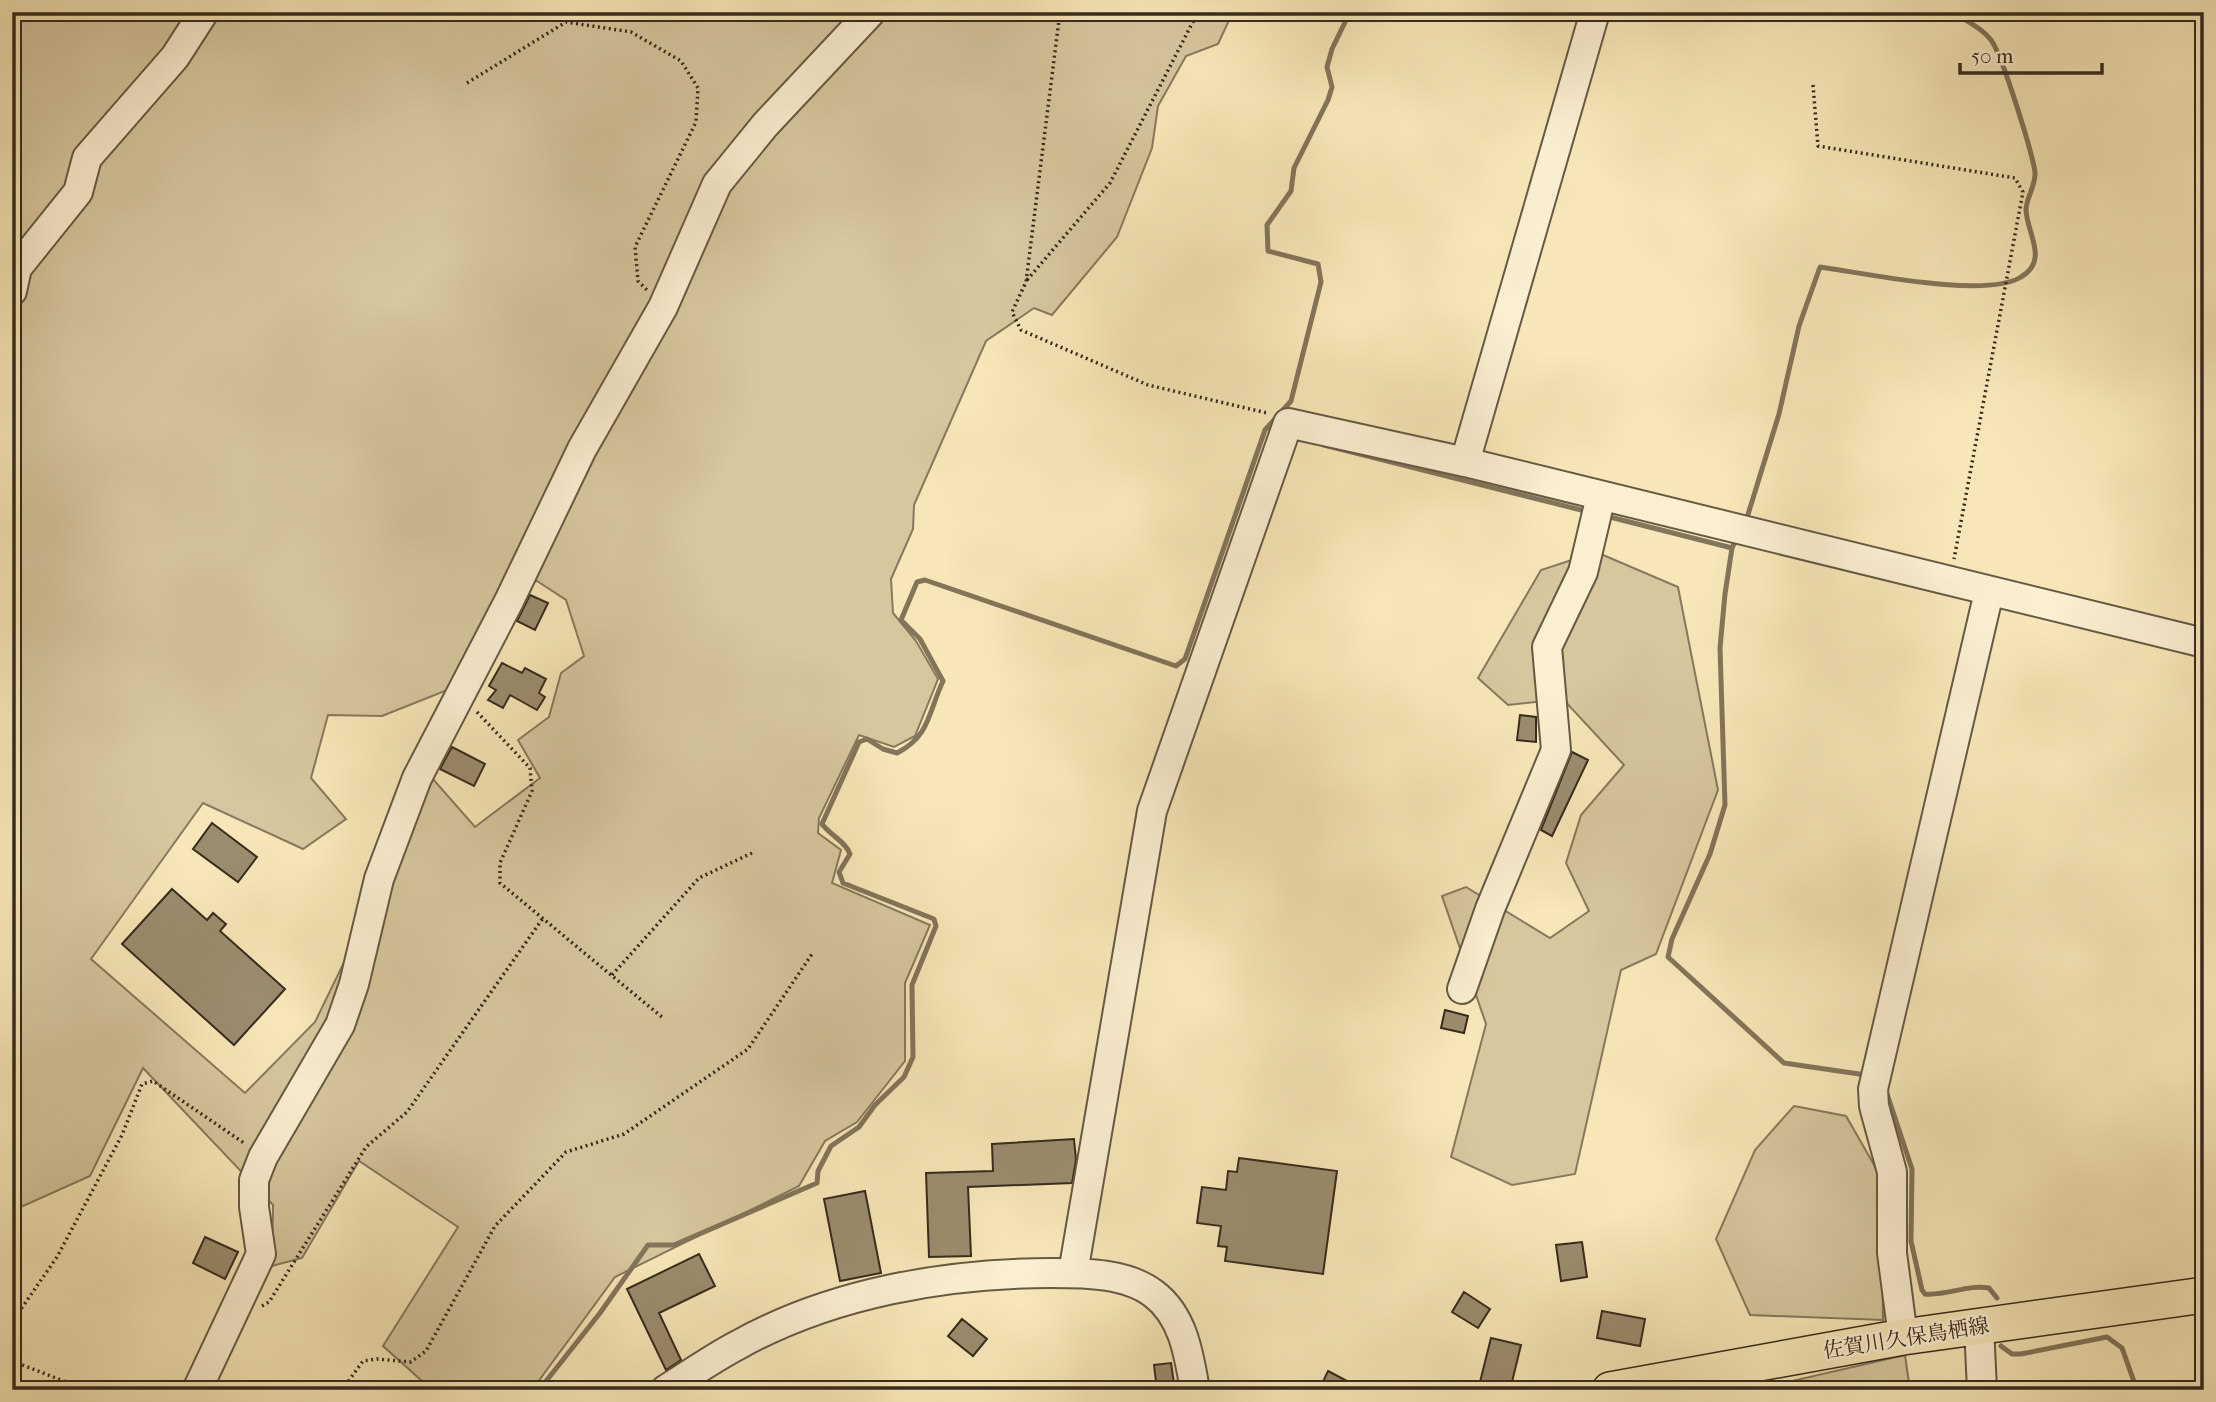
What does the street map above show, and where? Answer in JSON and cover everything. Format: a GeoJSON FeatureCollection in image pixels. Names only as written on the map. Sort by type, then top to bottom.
{"type":"FeatureCollection","features":[{"type":"Feature","properties":{"kind":"main road","name":"佐賀川久保鳥栖線"},"geometry":{"type":"LineString","coordinates":[[1610,1390],[1903,1337],[2204,1295]]}},
{"type":"Feature","properties":{"kind":"street"},"geometry":{"type":"LineString","coordinates":[[12,291],[17,268],[78,192],[87,158],[175,57],[204,12]]}},
{"type":"Feature","properties":{"kind":"street"},"geometry":{"type":"LineString","coordinates":[[197,1390],[261,1254],[254,1208],[254,1180],[263,1157],[341,1025],[354,984],[379,879],[417,778],[461,696],[582,449],[663,307],[717,184],[765,125],[871,12]]}},
{"type":"Feature","properties":{"kind":"street"},"geometry":{"type":"LineString","coordinates":[[1465,463],[1595,12]]}},
{"type":"Feature","properties":{"kind":"street"},"geometry":{"type":"LineString","coordinates":[[1073,1273],[1152,811],[1276,418],[1465,463],[1598,509],[1740,530],[2204,643]]}},
{"type":"Feature","properties":{"kind":"street"},"geometry":{"type":"LineString","coordinates":[[1462,989],[1490,909],[1556,750],[1547,647],[1583,572],[1598,509]]}},
{"type":"Feature","properties":{"kind":"street"},"geometry":{"type":"LineString","coordinates":[[1903,1337],[1892,1253],[1892,1172],[1874,1106],[1875,1080],[1989,592]]}},
{"type":"Feature","properties":{"kind":"street"},"geometry":{"type":"LineString","coordinates":[[665,1390],[739,1344],[804,1316],[883,1290],[1007,1273],[1073,1273],[1125,1280],[1154,1294],[1175,1318],[1188,1349],[1195,1390]]}},
{"type":"Feature","properties":{"kind":"street"},"geometry":{"type":"LineString","coordinates":[[1979,1326],[1982,1390]]}},
{"type":"Feature","properties":{"kind":"path"},"geometry":{"type":"LineString","coordinates":[[1026,282],[1060,12]]}},
{"type":"Feature","properties":{"kind":"path"},"geometry":{"type":"LineString","coordinates":[[1198,12],[1111,183],[1026,282],[1012,312],[1021,330],[1148,386],[1276,418]]}},
{"type":"Feature","properties":{"kind":"path"},"geometry":{"type":"LineString","coordinates":[[467,83],[566,22],[631,32],[681,61],[698,88],[696,122],[635,247],[638,281],[663,307]]}},
{"type":"Feature","properties":{"kind":"path"},"geometry":{"type":"LineString","coordinates":[[1813,85],[1818,146],[2015,178],[2023,192],[1949,582]]}},
{"type":"Feature","properties":{"kind":"path"},"geometry":{"type":"LineString","coordinates":[[461,696],[530,768],[532,791],[500,863],[500,883],[663,1018]]}},
{"type":"Feature","properties":{"kind":"path"},"geometry":{"type":"LineString","coordinates":[[612,975],[699,878],[752,853]]}},
{"type":"Feature","properties":{"kind":"path"},"geometry":{"type":"LineString","coordinates":[[227,1330],[268,1302],[366,1147],[407,1112],[543,918]]}},
{"type":"Feature","properties":{"kind":"path"},"geometry":{"type":"LineString","coordinates":[[342,1390],[363,1361],[377,1359],[411,1362],[426,1351],[495,1227],[566,1152],[624,1134],[748,1049],[811,954]]}},
{"type":"Feature","properties":{"kind":"path"},"geometry":{"type":"LineString","coordinates":[[12,1322],[57,1257],[122,1135],[142,1084],[153,1081],[263,1157]]}},
{"type":"Feature","properties":{"kind":"path"},"geometry":{"type":"LineString","coordinates":[[12,1361],[71,1384],[99,1390]]}},
{"type":"Feature","properties":{"kind":"path"},"geometry":{"type":"LineString","coordinates":[[68,1390],[71,1384]]}},
{"type":"Feature","properties":{"kind":"shaded area"},"geometry":{"type":"Polygon","coordinates":[[[12,12],[1233,12],[1218,44],[1186,56],[1158,106],[1152,148],[1117,237],[1052,315],[1034,308],[986,341],[914,505],[913,529],[891,579],[893,613],[916,641],[938,679],[915,736],[894,747],[859,735],[819,818],[818,833],[841,850],[832,883],[930,925],[905,983],[905,1061],[857,1122],[825,1141],[799,1186],[615,1277],[532,1390],[432,1390],[383,1346],[458,1227],[359,1161],[302,1258],[272,1266],[273,1205],[143,1068],[90,1176],[12,1211],[12,12]],[[537,581],[510,586],[455,687],[382,716],[328,715],[311,778],[346,819],[303,849],[203,803],[91,959],[245,1093],[315,1022],[433,779],[475,827],[540,778],[518,740],[549,717],[561,673],[584,656],[566,600],[537,581]]]}},
{"type":"Feature","properties":{"kind":"shaded area"},"geometry":{"type":"Polygon","coordinates":[[[1596,552],[1678,587],[1718,790],[1656,954],[1621,970],[1575,1174],[1512,1185],[1451,1157],[1486,1024],[1442,896],[1466,887],[1550,938],[1589,911],[1566,863],[1581,815],[1624,765],[1563,699],[1508,705],[1478,678],[1541,570],[1596,552]]]}},
{"type":"Feature","properties":{"kind":"shaded area"},"geometry":{"type":"Polygon","coordinates":[[[1794,1106],[1846,1116],[1881,1177],[1883,1320],[1750,1315],[1716,1239],[1755,1150],[1794,1106]]]}},
{"type":"Feature","properties":{"kind":"shaded area"},"geometry":{"type":"Polygon","coordinates":[[[1905,1355],[1910,1390],[1757,1390],[1757,1389],[1905,1355]]]}},
{"type":"Feature","properties":{"kind":"building"},"geometry":{"type":"Polygon","coordinates":[[[530,595],[548,603],[535,630],[517,621],[530,595]]]}},
{"type":"Feature","properties":{"kind":"building"},"geometry":{"type":"Polygon","coordinates":[[[502,663],[522,673],[525,668],[546,679],[539,693],[545,697],[537,710],[510,695],[503,708],[488,700],[496,690],[489,686],[502,663]]]}},
{"type":"Feature","properties":{"kind":"building"},"geometry":{"type":"Polygon","coordinates":[[[1520,715],[1536,717],[1536,742],[1517,740],[1520,715]]]}},
{"type":"Feature","properties":{"kind":"building"},"geometry":{"type":"Polygon","coordinates":[[[452,747],[485,764],[474,786],[440,769],[452,747]]]}},
{"type":"Feature","properties":{"kind":"building"},"geometry":{"type":"Polygon","coordinates":[[[1572,752],[1588,760],[1552,836],[1541,830],[1572,752]]]}},
{"type":"Feature","properties":{"kind":"building"},"geometry":{"type":"Polygon","coordinates":[[[212,823],[257,857],[238,882],[193,849],[212,823]]]}},
{"type":"Feature","properties":{"kind":"building"},"geometry":{"type":"Polygon","coordinates":[[[172,889],[207,920],[213,913],[226,924],[220,931],[285,989],[234,1045],[122,944],[172,889]]]}},
{"type":"Feature","properties":{"kind":"building"},"geometry":{"type":"Polygon","coordinates":[[[1445,1010],[1468,1016],[1464,1033],[1441,1028],[1445,1010]]]}},
{"type":"Feature","properties":{"kind":"building"},"geometry":{"type":"Polygon","coordinates":[[[1074,1139],[1076,1160],[1072,1183],[968,1187],[971,1256],[929,1257],[926,1173],[993,1171],[992,1144],[1074,1139]]]}},
{"type":"Feature","properties":{"kind":"building"},"geometry":{"type":"Polygon","coordinates":[[[1239,1158],[1337,1171],[1323,1274],[1225,1261],[1227,1247],[1218,1246],[1221,1226],[1197,1223],[1202,1187],[1226,1190],[1228,1171],[1237,1172],[1239,1158]]]}},
{"type":"Feature","properties":{"kind":"building"},"geometry":{"type":"Polygon","coordinates":[[[865,1191],[881,1273],[840,1281],[824,1199],[865,1191]]]}},
{"type":"Feature","properties":{"kind":"building"},"geometry":{"type":"Polygon","coordinates":[[[205,1237],[238,1252],[225,1279],[193,1263],[205,1237]]]}},
{"type":"Feature","properties":{"kind":"building"},"geometry":{"type":"Polygon","coordinates":[[[1582,1242],[1587,1277],[1561,1281],[1556,1245],[1582,1242]]]}},
{"type":"Feature","properties":{"kind":"building"},"geometry":{"type":"Polygon","coordinates":[[[699,1254],[715,1286],[659,1313],[681,1360],[666,1370],[627,1289],[699,1254]]]}},
{"type":"Feature","properties":{"kind":"building"},"geometry":{"type":"Polygon","coordinates":[[[1464,1292],[1490,1309],[1478,1328],[1452,1312],[1464,1292]]]}},
{"type":"Feature","properties":{"kind":"building"},"geometry":{"type":"Polygon","coordinates":[[[1602,1311],[1645,1319],[1640,1346],[1597,1338],[1602,1311]]]}},
{"type":"Feature","properties":{"kind":"building"},"geometry":{"type":"Polygon","coordinates":[[[962,1319],[987,1339],[973,1356],[948,1336],[962,1319]]]}},
{"type":"Feature","properties":{"kind":"building"},"geometry":{"type":"Polygon","coordinates":[[[1491,1338],[1521,1345],[1510,1390],[1478,1390],[1491,1338]]]}},
{"type":"Feature","properties":{"kind":"building"},"geometry":{"type":"Polygon","coordinates":[[[1171,1363],[1175,1390],[1157,1390],[1154,1365],[1171,1363]]]}},
{"type":"Feature","properties":{"kind":"building"},"geometry":{"type":"Polygon","coordinates":[[[1328,1371],[1364,1390],[1319,1390],[1328,1371]]]}},
{"type":"Feature","properties":{"kind":"waterway"},"geometry":{"type":"LineString","coordinates":[[539,1390],[600,1313],[648,1245],[674,1245],[817,1183],[818,1171],[831,1146],[859,1127],[875,1105],[904,1077],[913,1057],[912,985],[936,926],[934,919],[843,883],[839,872],[850,854],[822,824],[859,742],[867,739],[883,749],[897,753],[916,739],[931,713],[943,681],[920,639],[901,620],[917,582],[925,580],[1176,666],[1185,659],[1265,430],[1291,401],[1321,282],[1318,264],[1268,251],[1267,225],[1291,191],[1294,168],[1328,100],[1332,87],[1327,67],[1332,49],[1350,12]]}},
{"type":"Feature","properties":{"kind":"waterway"},"geometry":{"type":"LineString","coordinates":[[1746,521],[1779,414],[1799,326],[1820,267],[1894,279],[1981,286],[2004,283],[2021,277],[2030,270],[2034,262],[2034,245],[2026,209],[2035,172],[2016,104],[1991,40],[1978,28],[1952,12]]}},
{"type":"Feature","properties":{"kind":"waterway"},"geometry":{"type":"LineString","coordinates":[[1324,445],[1589,512]]}},
{"type":"Feature","properties":{"kind":"waterway"},"geometry":{"type":"LineString","coordinates":[[1606,516],[1732,548]]}},
{"type":"Feature","properties":{"kind":"waterway"},"geometry":{"type":"LineString","coordinates":[[1737,538],[1732,548],[1720,648],[1725,805],[1710,854],[1672,939],[1668,957],[1784,1063],[1866,1075]]}},
{"type":"Feature","properties":{"kind":"waterway"},"geometry":{"type":"LineString","coordinates":[[1884,1085],[1912,1169],[1911,1241],[1922,1290],[1925,1294],[1933,1294],[1981,1287],[1989,1288],[1997,1298]]}},
{"type":"Feature","properties":{"kind":"waterway"},"geometry":{"type":"LineString","coordinates":[[2001,1346],[2012,1354],[2021,1354],[2107,1337],[2122,1348],[2137,1390]]}}]}
